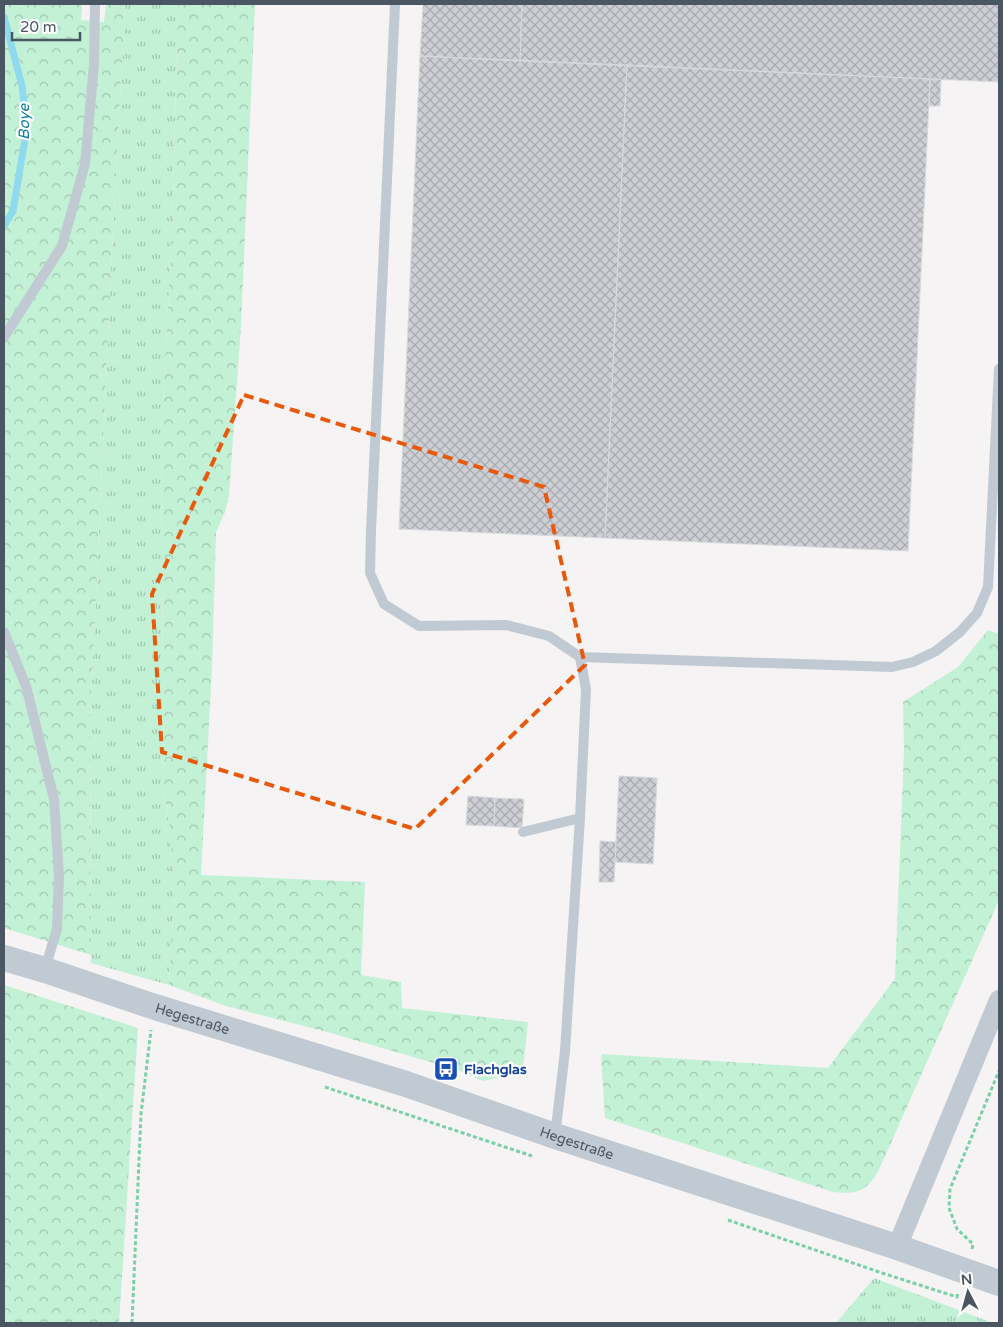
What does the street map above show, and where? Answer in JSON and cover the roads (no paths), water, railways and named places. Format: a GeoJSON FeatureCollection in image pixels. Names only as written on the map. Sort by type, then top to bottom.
{"type":"FeatureCollection","features":[{"type":"Feature","properties":{"kind":"street","name":"Hegestraße"},"geometry":{"type":"LineString","coordinates":[[4,958],[155,1007],[406,1084],[555,1136],[897,1247],[999,1283]]}},
{"type":"Feature","properties":{"kind":"street"},"geometry":{"type":"LineString","coordinates":[[897,1247],[999,1000]]}},
{"type":"Feature","properties":{"kind":"lane"},"geometry":{"type":"LineString","coordinates":[[4,337],[62,246],[85,164],[94,64],[95,4]]}},
{"type":"Feature","properties":{"kind":"lane"},"geometry":{"type":"LineString","coordinates":[[395,4],[370,573],[384,604],[419,626],[506,626],[549,636],[580,657],[892,667],[913,662],[936,651],[960,632],[977,613],[988,587],[999,369]]}},
{"type":"Feature","properties":{"kind":"lane"},"geometry":{"type":"LineString","coordinates":[[4,632],[26,686],[54,799],[59,877],[58,929],[45,970]]}},
{"type":"Feature","properties":{"kind":"lane"},"geometry":{"type":"LineString","coordinates":[[555,1136],[565,1052],[580,818],[586,689],[580,657]]}},
{"type":"Feature","properties":{"kind":"lane"},"geometry":{"type":"LineString","coordinates":[[524,832],[580,818]]}},
{"type":"Feature","properties":{"kind":"waterway","name":"Boye"},"geometry":{"type":"LineString","coordinates":[[4,17],[22,86],[27,127],[13,211],[4,226]]}},
{"type":"Feature","properties":{"kind":"place","name":"Flachglas"},"geometry":{"type":"Point","coordinates":[446,1069]}}]}
